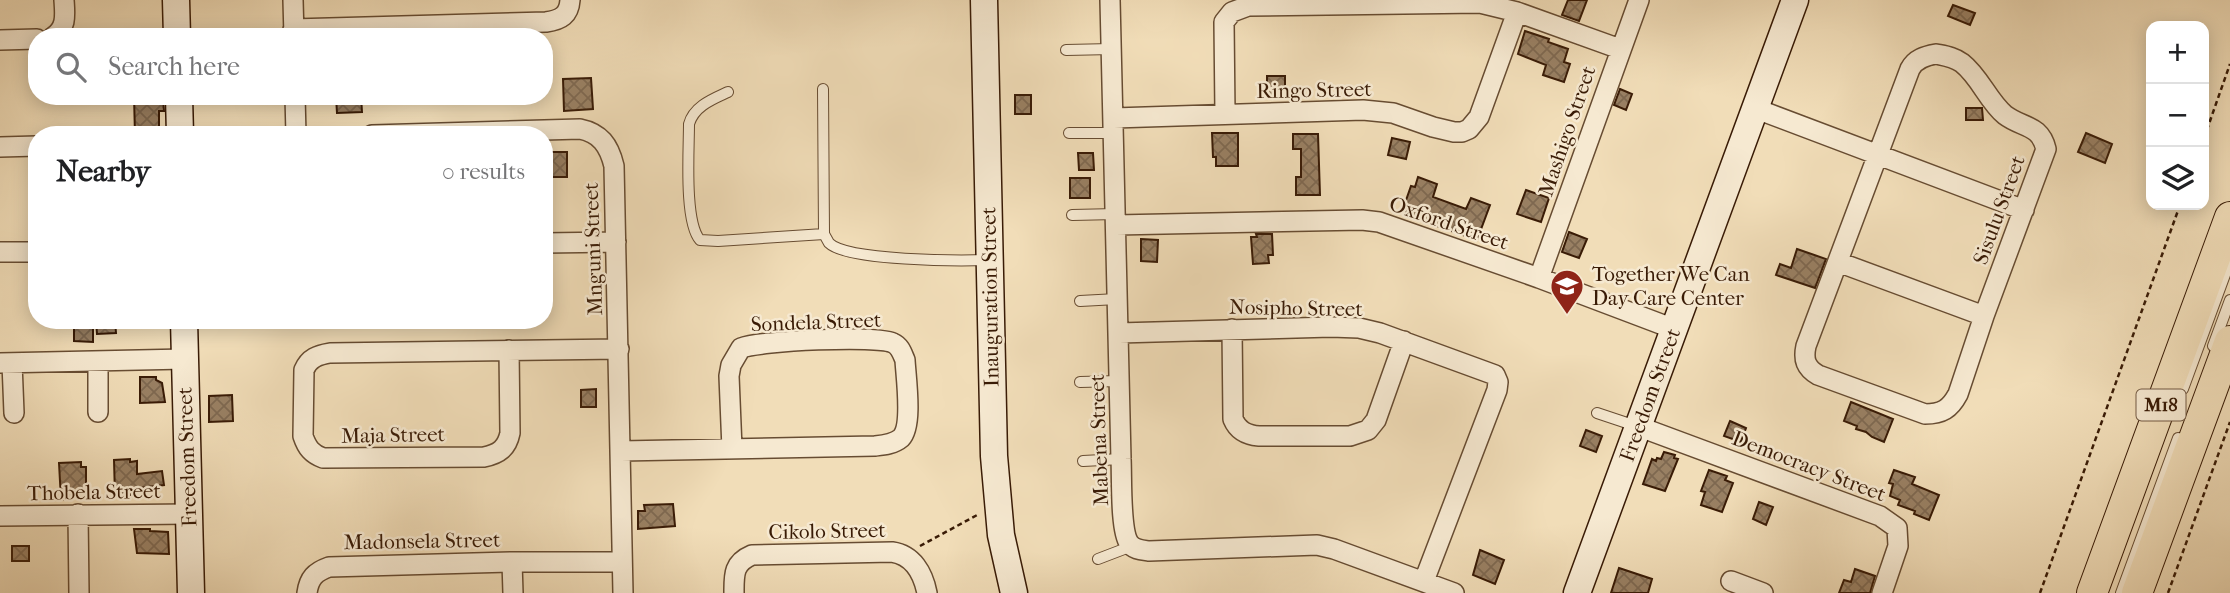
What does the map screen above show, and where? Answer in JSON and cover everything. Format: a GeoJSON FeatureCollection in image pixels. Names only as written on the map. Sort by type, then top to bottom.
{"type":"FeatureCollection","features":[{"type":"Feature","properties":{"kind":"main road","name":"M18"},"geometry":{"type":"LineString","coordinates":[[2092,593],[2230,217]]}},
{"type":"Feature","properties":{"kind":"main road","name":"M18"},"geometry":{"type":"LineString","coordinates":[[2137,593],[2221,346]]}},
{"type":"Feature","properties":{"kind":"street"},"geometry":{"type":"LineString","coordinates":[[62,28],[65,18],[64,0]]}},
{"type":"Feature","properties":{"kind":"street"},"geometry":{"type":"LineString","coordinates":[[176,0],[177,28]]}},
{"type":"Feature","properties":{"kind":"street"},"geometry":{"type":"LineString","coordinates":[[293,0],[293,28]]}},
{"type":"Feature","properties":{"kind":"street"},"geometry":{"type":"LineString","coordinates":[[408,28],[547,22],[562,19],[568,11],[570,0]]}},
{"type":"Feature","properties":{"kind":"street","name":"Inauguration Street"},"geometry":{"type":"LineString","coordinates":[[984,0],[993,443],[1001,534],[1014,593]]}},
{"type":"Feature","properties":{"kind":"street","name":"Mabena Street"},"geometry":{"type":"LineString","coordinates":[[1110,0],[1121,459],[1124,525],[1127,539],[1132,546]]}},
{"type":"Feature","properties":{"kind":"street","name":"Mashigo Street"},"geometry":{"type":"LineString","coordinates":[[1539,278],[1639,0]]}},
{"type":"Feature","properties":{"kind":"street","name":"Freedom Street"},"geometry":{"type":"LineString","coordinates":[[1577,593],[1795,0]]}},
{"type":"Feature","properties":{"kind":"street"},"geometry":{"type":"LineString","coordinates":[[1225,114],[1224,22],[1232,12],[1248,6],[1488,5],[1517,12],[1620,49]]}},
{"type":"Feature","properties":{"kind":"street","name":"Ringo Street"},"geometry":{"type":"LineString","coordinates":[[1114,126],[1225,114],[1381,111],[1447,131],[1462,132],[1469,129],[1479,117],[1517,12]]}},
{"type":"Feature","properties":{"kind":"street"},"geometry":{"type":"LineString","coordinates":[[0,40],[28,39]]}},
{"type":"Feature","properties":{"kind":"street","name":"Sisulu Street"},"geometry":{"type":"LineString","coordinates":[[1936,54],[1952,57],[1969,69],[2005,115],[2038,131],[2046,149],[1958,394],[1943,412],[1925,414],[1818,375],[1805,363],[1805,346],[1879,155],[1913,63],[1936,54]]}},
{"type":"Feature","properties":{"kind":"street"},"geometry":{"type":"LineString","coordinates":[[179,105],[180,126]]}},
{"type":"Feature","properties":{"kind":"street"},"geometry":{"type":"LineString","coordinates":[[295,105],[296,126]]}},
{"type":"Feature","properties":{"kind":"street"},"geometry":{"type":"LineString","coordinates":[[1754,108],[2024,210]]}},
{"type":"Feature","properties":{"kind":"street","name":"Mnguni Street"},"geometry":{"type":"LineString","coordinates":[[553,130],[580,129],[592,132],[603,140],[612,157],[619,349],[623,593]]}},
{"type":"Feature","properties":{"kind":"street"},"geometry":{"type":"LineString","coordinates":[[0,147],[28,146]]}},
{"type":"Feature","properties":{"kind":"street","name":"Oxford Street"},"geometry":{"type":"LineString","coordinates":[[1116,219],[1370,221],[1397,227],[1674,329]]}},
{"type":"Feature","properties":{"kind":"street"},"geometry":{"type":"LineString","coordinates":[[553,243],[616,242]]}},
{"type":"Feature","properties":{"kind":"street"},"geometry":{"type":"LineString","coordinates":[[0,252],[28,252]]}},
{"type":"Feature","properties":{"kind":"street"},"geometry":{"type":"LineString","coordinates":[[1839,262],[1984,316]]}},
{"type":"Feature","properties":{"kind":"street","name":"Nosipho Street"},"geometry":{"type":"LineString","coordinates":[[1119,333],[1349,327],[1380,333],[1495,375],[1498,382],[1496,394],[1424,582]]}},
{"type":"Feature","properties":{"kind":"street","name":"Freedom Street"},"geometry":{"type":"LineString","coordinates":[[184,329],[191,593]]}},
{"type":"Feature","properties":{"kind":"street"},"geometry":{"type":"LineString","coordinates":[[1232,329],[1233,419],[1245,433],[1259,436],[1350,436],[1368,430],[1376,420],[1404,341]]}},
{"type":"Feature","properties":{"kind":"street","name":"Sondela Street"},"geometry":{"type":"LineString","coordinates":[[621,451],[732,449],[875,446],[898,441],[904,435],[908,420],[905,360],[901,351],[897,345],[879,339],[773,342],[741,348],[731,365],[729,376],[732,449]]}},
{"type":"Feature","properties":{"kind":"street","name":"Maja Street"},"geometry":{"type":"LineString","coordinates":[[509,350],[510,433],[509,440],[499,453],[484,457],[323,458],[315,455],[305,444],[303,378],[306,364],[314,357],[330,353],[509,350],[619,349]]}},
{"type":"Feature","properties":{"kind":"street"},"geometry":{"type":"LineString","coordinates":[[14,413],[6,363],[185,359]]}},
{"type":"Feature","properties":{"kind":"street"},"geometry":{"type":"LineString","coordinates":[[98,361],[98,412]]}},
{"type":"Feature","properties":{"kind":"street","name":"Democracy Street"},"geometry":{"type":"LineString","coordinates":[[1640,427],[1891,522],[1897,528],[1898,546],[1882,593]]}},
{"type":"Feature","properties":{"kind":"street"},"geometry":{"type":"LineString","coordinates":[[78,514],[79,593]]}},
{"type":"Feature","properties":{"kind":"street","name":"Thobela Street"},"geometry":{"type":"LineString","coordinates":[[0,516],[189,514]]}},
{"type":"Feature","properties":{"kind":"street"},"geometry":{"type":"LineString","coordinates":[[1132,546],[1149,551],[1317,545],[1454,593]]}},
{"type":"Feature","properties":{"kind":"street","name":"Cikolo Street"},"geometry":{"type":"LineString","coordinates":[[734,593],[738,563],[752,555],[892,552],[905,555],[920,573],[927,593]]}},
{"type":"Feature","properties":{"kind":"street","name":"Madonsela Street"},"geometry":{"type":"LineString","coordinates":[[512,562],[513,593]]}},
{"type":"Feature","properties":{"kind":"street","name":"Madonsela Street"},"geometry":{"type":"LineString","coordinates":[[307,593],[313,575],[329,567],[622,562]]}},
{"type":"Feature","properties":{"kind":"street"},"geometry":{"type":"LineString","coordinates":[[1731,581],[1763,593]]}},
{"type":"Feature","properties":{"kind":"lane"},"geometry":{"type":"LineString","coordinates":[[1066,50],[1112,49]]}},
{"type":"Feature","properties":{"kind":"lane"},"geometry":{"type":"LineString","coordinates":[[823,89],[824,234],[829,243],[836,248],[864,255],[952,261],[988,260]]}},
{"type":"Feature","properties":{"kind":"lane"},"geometry":{"type":"LineString","coordinates":[[728,92],[703,105],[691,116],[689,124],[690,209],[696,235],[700,240],[718,241],[824,234]]}},
{"type":"Feature","properties":{"kind":"lane"},"geometry":{"type":"LineString","coordinates":[[1069,133],[1114,126]]}},
{"type":"Feature","properties":{"kind":"lane"},"geometry":{"type":"LineString","coordinates":[[1072,215],[1116,219]]}},
{"type":"Feature","properties":{"kind":"lane"},"geometry":{"type":"LineString","coordinates":[[2178,402],[2230,261]]}},
{"type":"Feature","properties":{"kind":"lane"},"geometry":{"type":"LineString","coordinates":[[1080,300],[1117,299]]}},
{"type":"Feature","properties":{"kind":"lane"},"geometry":{"type":"LineString","coordinates":[[2221,346],[2230,300]]}},
{"type":"Feature","properties":{"kind":"lane"},"geometry":{"type":"LineString","coordinates":[[1080,382],[1119,381]]}},
{"type":"Feature","properties":{"kind":"lane"},"geometry":{"type":"LineString","coordinates":[[1597,413],[1640,427]]}},
{"type":"Feature","properties":{"kind":"lane"},"geometry":{"type":"LineString","coordinates":[[2121,593],[2182,428]]}},
{"type":"Feature","properties":{"kind":"lane"},"geometry":{"type":"LineString","coordinates":[[1083,461],[1121,459]]}},
{"type":"Feature","properties":{"kind":"lane"},"geometry":{"type":"LineString","coordinates":[[1098,559],[1132,546]]}},
{"type":"Feature","properties":{"kind":"path"},"geometry":{"type":"LineString","coordinates":[[2209,124],[2230,64]]}},
{"type":"Feature","properties":{"kind":"path"},"geometry":{"type":"LineString","coordinates":[[2040,593],[2178,210]]}},
{"type":"Feature","properties":{"kind":"path"},"geometry":{"type":"LineString","coordinates":[[2168,593],[2230,422]]}},
{"type":"Feature","properties":{"kind":"path"},"geometry":{"type":"LineString","coordinates":[[905,555],[998,503]]}},
{"type":"Feature","properties":{"kind":"building"},"geometry":{"type":"Polygon","coordinates":[[[1568,0],[1587,0],[1579,21],[1562,15],[1568,0]]]}},
{"type":"Feature","properties":{"kind":"building"},"geometry":{"type":"Polygon","coordinates":[[[1953,5],[1975,13],[1970,25],[1948,16],[1953,5]]]}},
{"type":"Feature","properties":{"kind":"building"},"geometry":{"type":"Polygon","coordinates":[[[1525,31],[1568,49],[1564,62],[1570,64],[1564,82],[1543,75],[1546,65],[1518,54],[1525,31]]]}},
{"type":"Feature","properties":{"kind":"building"},"geometry":{"type":"Polygon","coordinates":[[[1267,76],[1285,76],[1285,96],[1267,96],[1267,76]]]}},
{"type":"Feature","properties":{"kind":"building"},"geometry":{"type":"Polygon","coordinates":[[[591,78],[593,109],[564,111],[563,79],[591,78]]]}},
{"type":"Feature","properties":{"kind":"building"},"geometry":{"type":"Polygon","coordinates":[[[1620,89],[1632,94],[1626,110],[1614,105],[1620,89]]]}},
{"type":"Feature","properties":{"kind":"building"},"geometry":{"type":"Polygon","coordinates":[[[1015,95],[1031,95],[1031,114],[1015,114],[1015,95]]]}},
{"type":"Feature","properties":{"kind":"building"},"geometry":{"type":"Polygon","coordinates":[[[134,105],[164,105],[164,111],[159,111],[159,126],[135,126],[134,105]]]}},
{"type":"Feature","properties":{"kind":"building"},"geometry":{"type":"Polygon","coordinates":[[[337,105],[362,105],[362,112],[337,113],[337,105]]]}},
{"type":"Feature","properties":{"kind":"building"},"geometry":{"type":"Polygon","coordinates":[[[1966,108],[1982,108],[1983,120],[1966,120],[1966,108]]]}},
{"type":"Feature","properties":{"kind":"building"},"geometry":{"type":"Polygon","coordinates":[[[1212,133],[1238,133],[1238,166],[1216,166],[1212,133]]]}},
{"type":"Feature","properties":{"kind":"building"},"geometry":{"type":"Polygon","coordinates":[[[2086,133],[2112,144],[2105,163],[2078,152],[2086,133]]]}},
{"type":"Feature","properties":{"kind":"building"},"geometry":{"type":"Polygon","coordinates":[[[1293,134],[1318,134],[1320,195],[1296,195],[1296,177],[1301,177],[1301,149],[1293,149],[1293,134]]]}},
{"type":"Feature","properties":{"kind":"building"},"geometry":{"type":"Polygon","coordinates":[[[1392,138],[1410,142],[1406,159],[1388,155],[1392,138]]]}},
{"type":"Feature","properties":{"kind":"building"},"geometry":{"type":"Polygon","coordinates":[[[553,152],[567,152],[567,177],[553,177],[553,152]]]}},
{"type":"Feature","properties":{"kind":"building"},"geometry":{"type":"Polygon","coordinates":[[[1078,153],[1093,153],[1094,170],[1079,170],[1078,153]]]}},
{"type":"Feature","properties":{"kind":"building"},"geometry":{"type":"Polygon","coordinates":[[[1418,177],[1437,184],[1433,197],[1466,209],[1471,198],[1490,205],[1477,240],[1405,215],[1408,207],[1404,206],[1411,186],[1415,187],[1418,177]]]}},
{"type":"Feature","properties":{"kind":"building"},"geometry":{"type":"Polygon","coordinates":[[[1070,178],[1090,178],[1090,198],[1070,198],[1070,178]]]}},
{"type":"Feature","properties":{"kind":"building"},"geometry":{"type":"Polygon","coordinates":[[[1526,190],[1549,198],[1541,222],[1517,214],[1526,190]]]}},
{"type":"Feature","properties":{"kind":"building"},"geometry":{"type":"Polygon","coordinates":[[[1569,232],[1587,239],[1579,258],[1562,252],[1569,232]]]}},
{"type":"Feature","properties":{"kind":"building"},"geometry":{"type":"Polygon","coordinates":[[[1256,234],[1272,234],[1273,255],[1268,255],[1269,263],[1253,264],[1251,237],[1257,237],[1256,234]]]}},
{"type":"Feature","properties":{"kind":"building"},"geometry":{"type":"Polygon","coordinates":[[[1141,239],[1158,240],[1157,262],[1141,261],[1141,239]]]}},
{"type":"Feature","properties":{"kind":"building"},"geometry":{"type":"Polygon","coordinates":[[[1797,249],[1826,259],[1815,288],[1776,275],[1780,264],[1791,268],[1797,249]]]}},
{"type":"Feature","properties":{"kind":"building"},"geometry":{"type":"Polygon","coordinates":[[[74,329],[93,329],[93,342],[74,341],[74,329]]]}},
{"type":"Feature","properties":{"kind":"building"},"geometry":{"type":"Polygon","coordinates":[[[97,329],[116,329],[116,333],[97,334],[97,329]]]}},
{"type":"Feature","properties":{"kind":"building"},"geometry":{"type":"Polygon","coordinates":[[[140,377],[156,377],[156,380],[162,383],[165,402],[140,403],[140,377]]]}},
{"type":"Feature","properties":{"kind":"building"},"geometry":{"type":"Polygon","coordinates":[[[596,389],[596,407],[581,407],[581,390],[596,389]]]}},
{"type":"Feature","properties":{"kind":"building"},"geometry":{"type":"Polygon","coordinates":[[[232,395],[233,421],[209,422],[209,396],[232,395]]]}},
{"type":"Feature","properties":{"kind":"building"},"geometry":{"type":"Polygon","coordinates":[[[1851,402],[1893,419],[1884,442],[1844,421],[1851,402]]]}},
{"type":"Feature","properties":{"kind":"building"},"geometry":{"type":"Polygon","coordinates":[[[1730,421],[1746,428],[1741,442],[1724,436],[1730,421]]]}},
{"type":"Feature","properties":{"kind":"building"},"geometry":{"type":"Polygon","coordinates":[[[1586,430],[1602,436],[1596,452],[1580,446],[1586,430]]]}},
{"type":"Feature","properties":{"kind":"building"},"geometry":{"type":"Polygon","coordinates":[[[1664,452],[1675,455],[1674,458],[1678,459],[1665,491],[1643,484],[1652,459],[1661,459],[1664,452]]]}},
{"type":"Feature","properties":{"kind":"building"},"geometry":{"type":"Polygon","coordinates":[[[130,459],[130,462],[137,461],[137,474],[162,471],[164,485],[138,488],[139,491],[130,491],[130,495],[115,496],[114,460],[130,459]]]}},
{"type":"Feature","properties":{"kind":"building"},"geometry":{"type":"Polygon","coordinates":[[[81,462],[81,467],[86,467],[86,490],[73,491],[73,499],[61,500],[59,463],[81,462]]]}},
{"type":"Feature","properties":{"kind":"building"},"geometry":{"type":"Polygon","coordinates":[[[1709,470],[1727,476],[1725,480],[1733,483],[1722,512],[1701,505],[1705,492],[1701,491],[1709,470]]]}},
{"type":"Feature","properties":{"kind":"building"},"geometry":{"type":"Polygon","coordinates":[[[1894,470],[1915,477],[1912,484],[1939,495],[1929,520],[1898,505],[1900,500],[1890,496],[1893,484],[1889,483],[1894,470]]]}},
{"type":"Feature","properties":{"kind":"building"},"geometry":{"type":"Polygon","coordinates":[[[1759,502],[1773,507],[1766,525],[1753,519],[1759,502]]]}},
{"type":"Feature","properties":{"kind":"building"},"geometry":{"type":"Polygon","coordinates":[[[673,504],[675,526],[638,529],[638,511],[645,511],[644,505],[673,504]]]}},
{"type":"Feature","properties":{"kind":"building"},"geometry":{"type":"Polygon","coordinates":[[[134,529],[168,532],[169,554],[137,553],[134,529]]]}},
{"type":"Feature","properties":{"kind":"building"},"geometry":{"type":"Polygon","coordinates":[[[12,546],[29,546],[29,561],[12,561],[12,546]]]}},
{"type":"Feature","properties":{"kind":"building"},"geometry":{"type":"Polygon","coordinates":[[[1480,550],[1504,560],[1495,584],[1473,575],[1480,550]]]}},
{"type":"Feature","properties":{"kind":"building"},"geometry":{"type":"Polygon","coordinates":[[[1619,568],[1652,579],[1648,593],[1611,593],[1619,568]]]}},
{"type":"Feature","properties":{"kind":"building"},"geometry":{"type":"Polygon","coordinates":[[[1855,569],[1875,576],[1870,593],[1839,593],[1844,580],[1851,582],[1855,569]]]}},
{"type":"Feature","properties":{"kind":"place","name":"Together We Can Day Care Center"},"geometry":{"type":"Point","coordinates":[1567,316]}}]}
